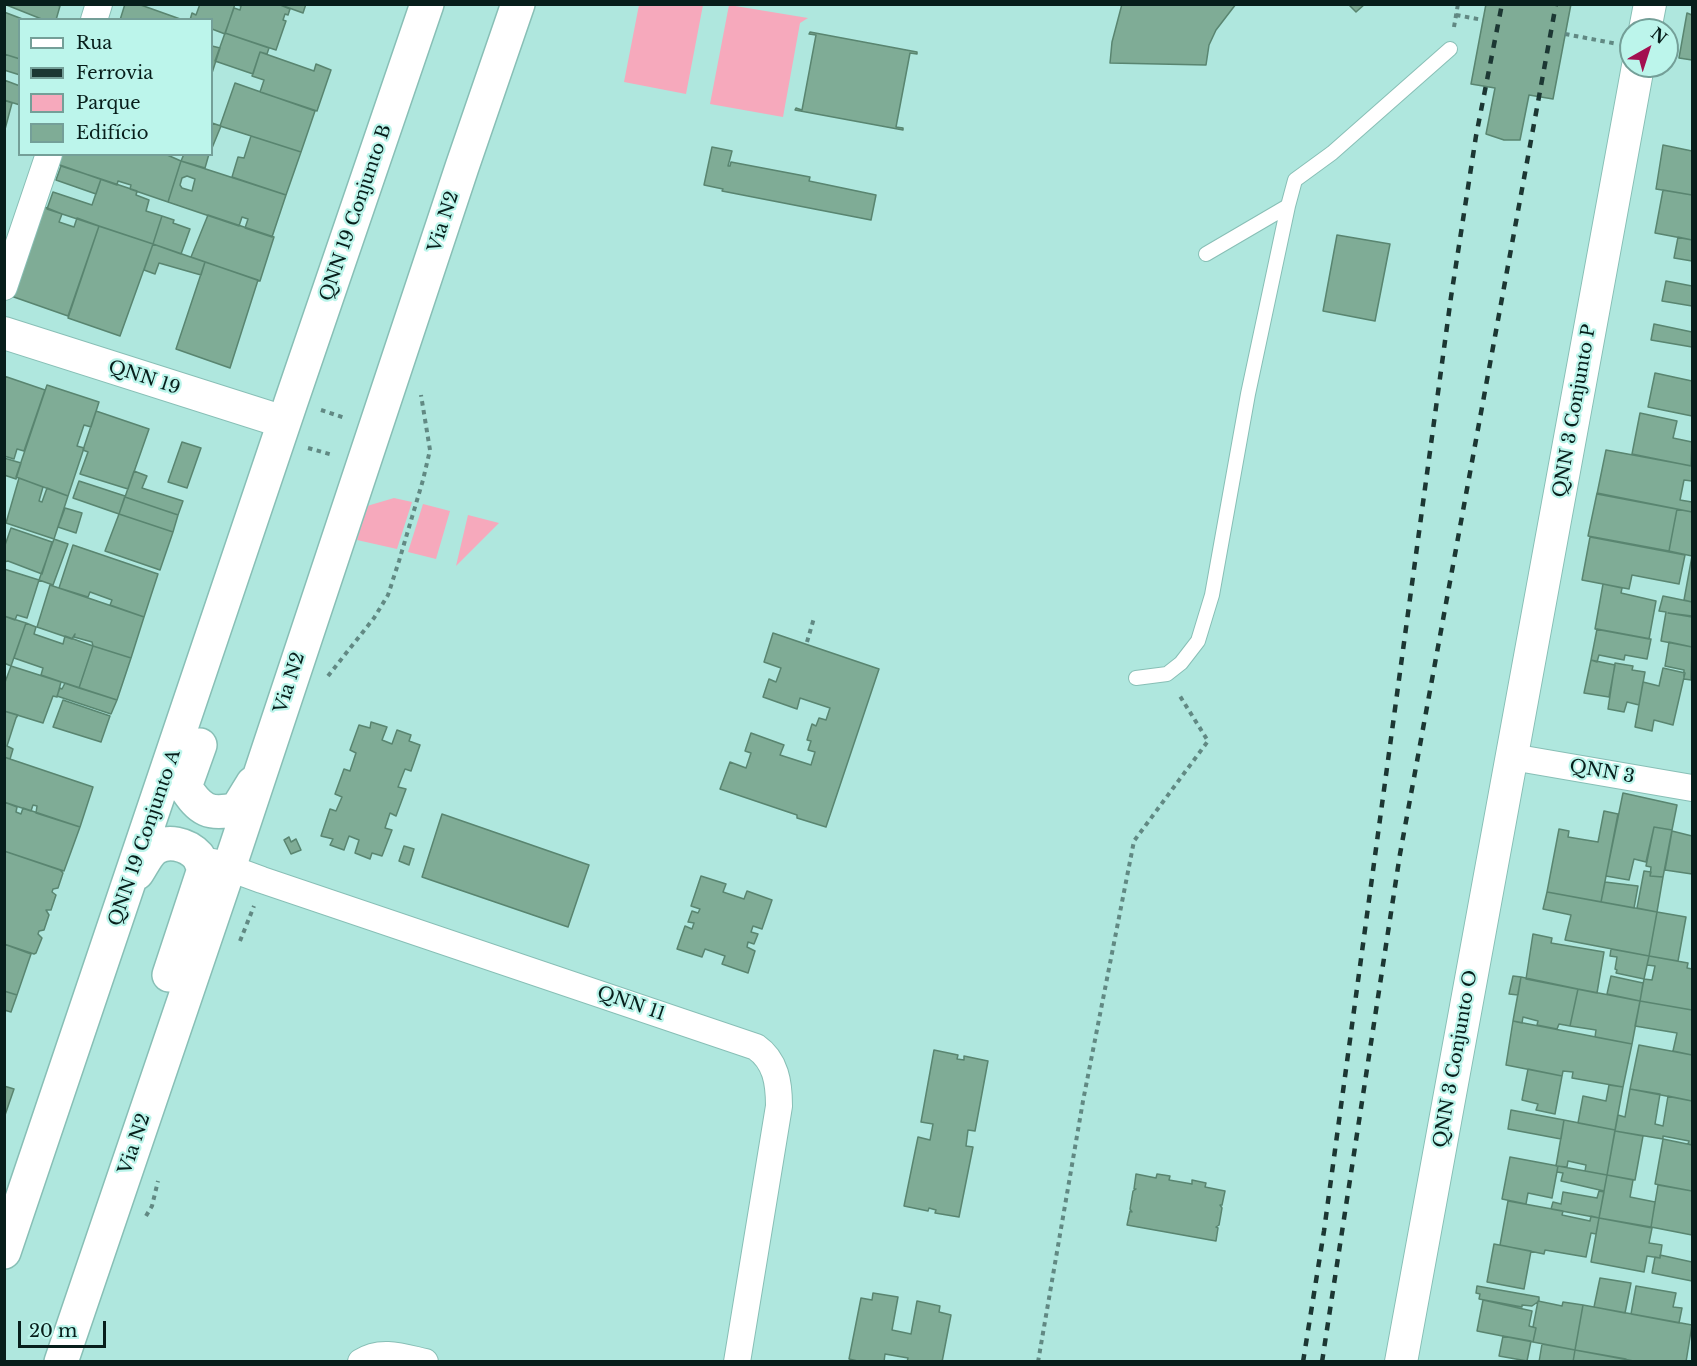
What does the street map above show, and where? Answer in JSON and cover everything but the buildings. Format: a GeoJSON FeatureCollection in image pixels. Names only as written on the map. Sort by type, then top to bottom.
{"type":"FeatureCollection","features":[{"type":"Feature","properties":{"kind":"main road","name":"QNN 19 Conjunto B"},"geometry":{"type":"LineString","coordinates":[[285,421],[428,4]]}},
{"type":"Feature","properties":{"kind":"main road"},"geometry":{"type":"LineString","coordinates":[[462,167],[495,4]]}},
{"type":"Feature","properties":{"kind":"main road","name":"Via N2"},"geometry":{"type":"LineString","coordinates":[[61,1362],[518,4]]}},
{"type":"Feature","properties":{"kind":"main road"},"geometry":{"type":"LineString","coordinates":[[263,767],[237,809],[221,813],[209,811],[194,800],[185,787],[259,570],[285,421]]}},
{"type":"Feature","properties":{"kind":"main road","name":"QNN 19 Conjunto A"},"geometry":{"type":"LineString","coordinates":[[4,1252],[285,421]]}},
{"type":"Feature","properties":{"kind":"main road"},"geometry":{"type":"LineString","coordinates":[[93,1266],[134,1079],[204,869],[198,856],[186,848],[171,843],[161,845],[152,850],[128,888]]}},
{"type":"Feature","properties":{"kind":"street","name":"QNN 3 Conjunto P"},"geometry":{"type":"LineString","coordinates":[[1512,757],[1629,78]]}},
{"type":"Feature","properties":{"kind":"street"},"geometry":{"type":"LineString","coordinates":[[4,288],[48,156]]}},
{"type":"Feature","properties":{"kind":"street","name":"QNN 19"},"geometry":{"type":"LineString","coordinates":[[4,333],[285,421]]}},
{"type":"Feature","properties":{"kind":"street","name":"QNN 3"},"geometry":{"type":"LineString","coordinates":[[1512,757],[1692,788]]}},
{"type":"Feature","properties":{"kind":"street","name":"QNN 3 Conjunto O"},"geometry":{"type":"LineString","coordinates":[[1401,1362],[1512,757]]}},
{"type":"Feature","properties":{"kind":"street","name":"QNN 11"},"geometry":{"type":"LineString","coordinates":[[198,856],[262,880],[746,1043],[764,1052],[775,1071],[779,1088],[778,1106],[737,1362]]}},
{"type":"Feature","properties":{"kind":"street"},"geometry":{"type":"LineString","coordinates":[[361,1362],[366,1358],[385,1354],[425,1362]]}},
{"type":"Feature","properties":{"kind":"lane"},"geometry":{"type":"LineString","coordinates":[[1136,678],[1167,674],[1181,663],[1198,641],[1212,595],[1248,394],[1288,206],[1296,180],[1332,153],[1450,49]]}},
{"type":"Feature","properties":{"kind":"lane"},"geometry":{"type":"LineString","coordinates":[[1206,254],[1288,206]]}},
{"type":"Feature","properties":{"kind":"path"},"geometry":{"type":"LineString","coordinates":[[1456,15],[1483,20]]}},
{"type":"Feature","properties":{"kind":"path"},"geometry":{"type":"LineString","coordinates":[[1565,34],[1619,44]]}},
{"type":"Feature","properties":{"kind":"path"},"geometry":{"type":"LineString","coordinates":[[325,679],[374,618],[388,595],[430,450],[420,388]]}},
{"type":"Feature","properties":{"kind":"path"},"geometry":{"type":"LineString","coordinates":[[285,421],[376,426]]}},
{"type":"Feature","properties":{"kind":"path"},"geometry":{"type":"LineString","coordinates":[[285,421],[364,463]]}},
{"type":"Feature","properties":{"kind":"path"},"geometry":{"type":"LineString","coordinates":[[807,642],[814,618]]}},
{"type":"Feature","properties":{"kind":"path"},"geometry":{"type":"LineString","coordinates":[[1038,1362],[1083,1101],[1134,841],[1208,741],[1167,674]]}},
{"type":"Feature","properties":{"kind":"path"},"geometry":{"type":"LineString","coordinates":[[236,951],[262,880]]}},
{"type":"Feature","properties":{"kind":"path"},"geometry":{"type":"LineString","coordinates":[[143,1222],[152,1206],[162,1170]]}},
{"type":"Feature","properties":{"kind":"green space"},"geometry":{"type":"Polygon","coordinates":[[[639,5],[703,5],[686,94],[624,82],[639,5]]]}},
{"type":"Feature","properties":{"kind":"green space"},"geometry":{"type":"Polygon","coordinates":[[[729,5],[808,18],[800,23],[783,117],[710,104],[729,5]]]}},
{"type":"Feature","properties":{"kind":"green space"},"geometry":{"type":"Polygon","coordinates":[[[394,498],[412,502],[397,549],[357,540],[367,506],[394,498]]]}},
{"type":"Feature","properties":{"kind":"green space"},"geometry":{"type":"Polygon","coordinates":[[[423,504],[450,511],[436,559],[408,552],[423,504]]]}},
{"type":"Feature","properties":{"kind":"green space"},"geometry":{"type":"Polygon","coordinates":[[[468,515],[499,523],[456,566],[468,515]]]}},
{"type":"Feature","properties":{"kind":"railway"},"geometry":{"type":"LineString","coordinates":[[1303,1362],[1324,1231],[1451,297],[1476,136],[1502,4]]}},
{"type":"Feature","properties":{"kind":"railway"},"geometry":{"type":"LineString","coordinates":[[1322,1362],[1400,854],[1556,4]]}}]}
